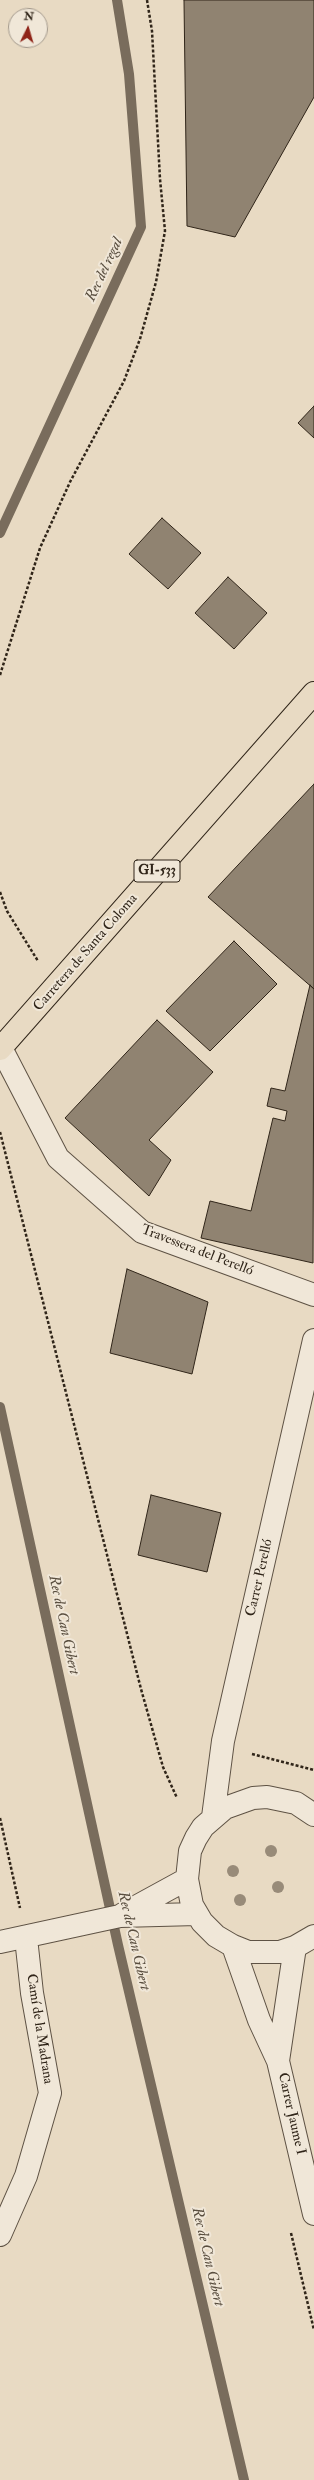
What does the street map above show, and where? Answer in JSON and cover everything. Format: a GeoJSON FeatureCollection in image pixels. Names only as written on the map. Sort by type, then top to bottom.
{"type":"FeatureCollection","features":[{"type":"Feature","properties":{"kind":"main road","name":"Carretera de Santa Coloma"},"geometry":{"type":"LineString","coordinates":[[1,1049],[314,692]]}},
{"type":"Feature","properties":{"kind":"street","name":"Travessera del Perelló"},"geometry":{"type":"LineString","coordinates":[[1,1049],[58,1158],[142,1232],[314,1295]]}},
{"type":"Feature","properties":{"kind":"street","name":"Carrer Perelló"},"geometry":{"type":"LineString","coordinates":[[213,1817],[223,1741],[314,1340]]}},
{"type":"Feature","properties":{"kind":"street"},"geometry":{"type":"LineString","coordinates":[[312,1812],[296,1803],[267,1797],[238,1802],[213,1817],[196,1838],[190,1851],[186,1879],[190,1896],[197,1914],[212,1933],[233,1946],[248,1952],[264,1953],[295,1947],[314,1936]]}},
{"type":"Feature","properties":{"kind":"street"},"geometry":{"type":"LineString","coordinates":[[120,1916],[186,1879]]}},
{"type":"Feature","properties":{"kind":"street"},"geometry":{"type":"LineString","coordinates":[[0,1942],[51,1933],[120,1916],[197,1914]]}},
{"type":"Feature","properties":{"kind":"street","name":"Camí de la Madrana"},"geometry":{"type":"LineString","coordinates":[[0,2235],[26,2176],[50,2093],[32,1993],[26,1938]]}},
{"type":"Feature","properties":{"kind":"street","name":"Carrer Jaume I"},"geometry":{"type":"LineString","coordinates":[[233,1946],[260,2020],[278,2061],[314,2214]]}},
{"type":"Feature","properties":{"kind":"street","name":"Carrer Jaume I"},"geometry":{"type":"LineString","coordinates":[[278,2061],[295,1947]]}},
{"type":"Feature","properties":{"kind":"path"},"geometry":{"type":"LineString","coordinates":[[0,675],[40,548],[70,482],[124,381],[140,339],[156,282],[165,230],[160,179],[152,32],[147,0]]}},
{"type":"Feature","properties":{"kind":"path"},"geometry":{"type":"LineString","coordinates":[[0,892],[7,911],[31,953],[58,985]]}},
{"type":"Feature","properties":{"kind":"path"},"geometry":{"type":"LineString","coordinates":[[0,1132],[141,1689],[163,1767],[178,1798]]}},
{"type":"Feature","properties":{"kind":"path"},"geometry":{"type":"LineString","coordinates":[[223,1741],[242,1745],[253,1755],[314,1770]]}},
{"type":"Feature","properties":{"kind":"path"},"geometry":{"type":"LineString","coordinates":[[0,1818],[26,1938]]}},
{"type":"Feature","properties":{"kind":"building"},"geometry":{"type":"Polygon","coordinates":[[[184,0],[314,0],[314,97],[235,237],[187,226],[184,0]]]}},
{"type":"Feature","properties":{"kind":"building"},"geometry":{"type":"Polygon","coordinates":[[[314,406],[314,438],[298,423],[314,406]]]}},
{"type":"Feature","properties":{"kind":"building"},"geometry":{"type":"Polygon","coordinates":[[[162,518],[201,553],[168,589],[129,554],[162,518]]]}},
{"type":"Feature","properties":{"kind":"building"},"geometry":{"type":"Polygon","coordinates":[[[228,577],[267,613],[234,649],[195,613],[228,577]]]}},
{"type":"Feature","properties":{"kind":"building"},"geometry":{"type":"Polygon","coordinates":[[[314,784],[314,989],[208,897],[314,784]]]}},
{"type":"Feature","properties":{"kind":"building"},"geometry":{"type":"Polygon","coordinates":[[[234,941],[277,984],[210,1051],[166,1011],[234,941]]]}},
{"type":"Feature","properties":{"kind":"building"},"geometry":{"type":"Polygon","coordinates":[[[310,985],[314,989],[313,1263],[201,1238],[210,1201],[251,1211],[273,1118],[285,1121],[287,1111],[267,1106],[271,1088],[285,1091],[310,985]]]}},
{"type":"Feature","properties":{"kind":"building"},"geometry":{"type":"Polygon","coordinates":[[[157,1020],[213,1072],[149,1140],[171,1160],[149,1196],[65,1118],[157,1020]]]}},
{"type":"Feature","properties":{"kind":"building"},"geometry":{"type":"Polygon","coordinates":[[[127,1269],[208,1302],[192,1374],[110,1353],[127,1269]]]}},
{"type":"Feature","properties":{"kind":"building"},"geometry":{"type":"Polygon","coordinates":[[[151,1495],[221,1513],[207,1572],[138,1555],[151,1495]]]}},
{"type":"Feature","properties":{"kind":"waterway","name":"Rec del regal"},"geometry":{"type":"LineString","coordinates":[[0,533],[141,227],[129,74],[117,0]]}},
{"type":"Feature","properties":{"kind":"waterway","name":"Rec de Can Gibert"},"geometry":{"type":"LineString","coordinates":[[0,1407],[118,1945],[244,2480]]}}]}
